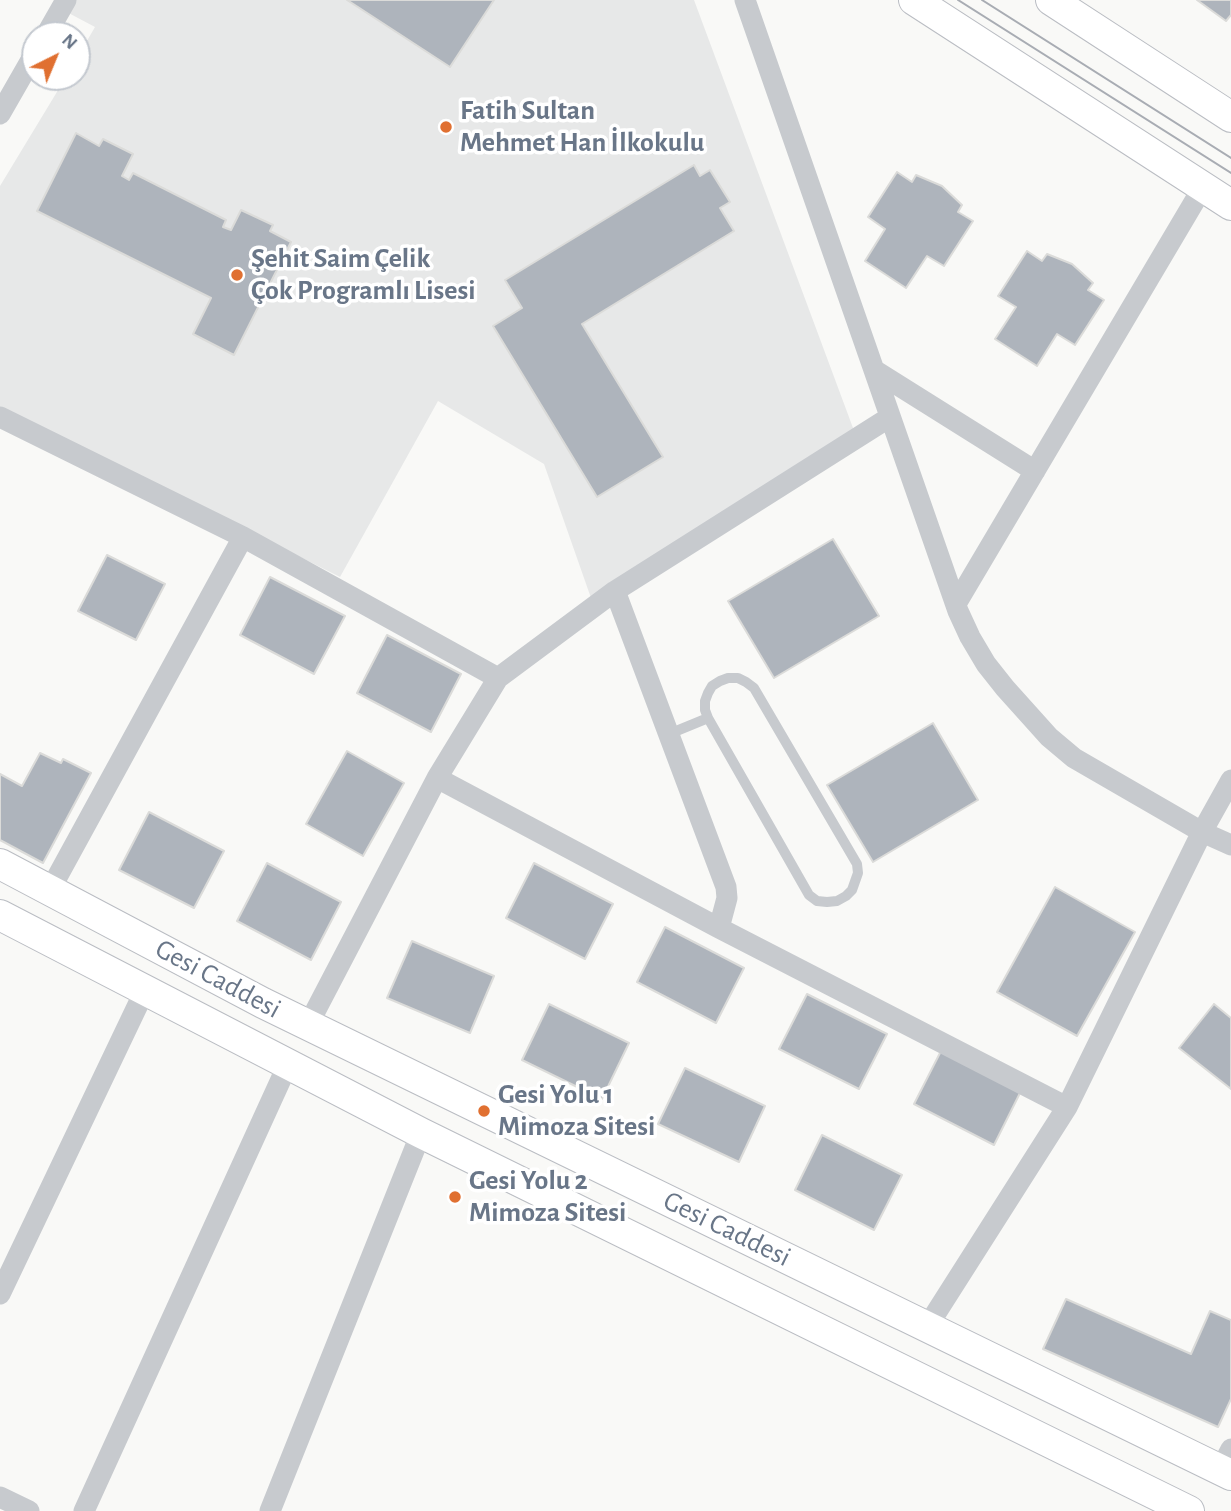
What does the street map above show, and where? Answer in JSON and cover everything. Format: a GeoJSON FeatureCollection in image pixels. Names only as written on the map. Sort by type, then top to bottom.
{"type":"FeatureCollection","features":[{"type":"Feature","properties":{"kind":"main road"},"geometry":{"type":"LineString","coordinates":[[914,0],[1231,205]]}},
{"type":"Feature","properties":{"kind":"main road"},"geometry":{"type":"LineString","coordinates":[[1052,0],[1231,117]]}},
{"type":"Feature","properties":{"kind":"main road","name":"Gesi Caddesi"},"geometry":{"type":"LineString","coordinates":[[0,864],[263,1003],[927,1327],[1227,1465]]}},
{"type":"Feature","properties":{"kind":"main road","name":"Gesi Caddesi"},"geometry":{"type":"LineString","coordinates":[[0,915],[421,1133],[1189,1511]]}},
{"type":"Feature","properties":{"kind":"street"},"geometry":{"type":"LineString","coordinates":[[54,21],[66,0]]}},
{"type":"Feature","properties":{"kind":"street"},"geometry":{"type":"LineString","coordinates":[[745,0],[956,604],[970,637],[986,664],[1012,697],[1049,737],[1074,758],[1202,832],[1231,845]]}},
{"type":"Feature","properties":{"kind":"street"},"geometry":{"type":"LineString","coordinates":[[0,114],[21,77]]}},
{"type":"Feature","properties":{"kind":"street"},"geometry":{"type":"LineString","coordinates":[[956,604],[1203,187]]}},
{"type":"Feature","properties":{"kind":"street"},"geometry":{"type":"LineString","coordinates":[[874,370],[1035,471]]}},
{"type":"Feature","properties":{"kind":"street"},"geometry":{"type":"LineString","coordinates":[[0,417],[243,537],[498,678]]}},
{"type":"Feature","properties":{"kind":"street"},"geometry":{"type":"LineString","coordinates":[[308,1025],[437,778],[498,678],[615,591],[890,417]]}},
{"type":"Feature","properties":{"kind":"street"},"geometry":{"type":"LineString","coordinates":[[50,890],[243,537]]}},
{"type":"Feature","properties":{"kind":"street"},"geometry":{"type":"LineString","coordinates":[[615,591],[726,887],[727,898],[719,928]]}},
{"type":"Feature","properties":{"kind":"street"},"geometry":{"type":"LineString","coordinates":[[437,778],[719,928],[1067,1107]]}},
{"type":"Feature","properties":{"kind":"street"},"geometry":{"type":"LineString","coordinates":[[927,1327],[1067,1107],[1202,832],[1231,780]]}},
{"type":"Feature","properties":{"kind":"street"},"geometry":{"type":"LineString","coordinates":[[0,1294],[145,990]]}},
{"type":"Feature","properties":{"kind":"street"},"geometry":{"type":"LineString","coordinates":[[83,1511],[288,1065]]}},
{"type":"Feature","properties":{"kind":"street"},"geometry":{"type":"LineString","coordinates":[[270,1511],[421,1133]]}},
{"type":"Feature","properties":{"kind":"street"},"geometry":{"type":"LineString","coordinates":[[0,1497],[29,1511]]}},
{"type":"Feature","properties":{"kind":"lane"},"geometry":{"type":"LineString","coordinates":[[728,678],[738,678],[754,688],[857,864],[856,882],[846,896],[827,902],[817,901],[808,895],[708,718],[705,701],[712,686],[728,678]]}},
{"type":"Feature","properties":{"kind":"lane"},"geometry":{"type":"LineString","coordinates":[[669,734],[708,718]]}},
{"type":"Feature","properties":{"kind":"shaded area"},"geometry":{"type":"Polygon","coordinates":[[[66,0],[694,0],[856,436],[591,598],[544,464],[438,401],[340,577],[0,407],[0,186],[58,91],[91,91],[91,34],[95,27],[91,25],[91,21],[84,21],[61,9],[66,0]]]}},
{"type":"Feature","properties":{"kind":"building"},"geometry":{"type":"Polygon","coordinates":[[[347,0],[494,0],[450,67],[347,0]]]}},
{"type":"Feature","properties":{"kind":"building"},"geometry":{"type":"Polygon","coordinates":[[[1197,0],[1231,0],[1231,15],[1226,21],[1197,0]]]}},
{"type":"Feature","properties":{"kind":"building"},"geometry":{"type":"Polygon","coordinates":[[[76,133],[99,146],[103,139],[133,154],[122,176],[129,180],[133,173],[226,220],[223,227],[231,230],[241,210],[273,225],[270,231],[291,242],[234,355],[193,334],[211,298],[37,211],[76,133]]]}},
{"type":"Feature","properties":{"kind":"building"},"geometry":{"type":"Polygon","coordinates":[[[694,165],[700,176],[710,170],[730,202],[720,208],[734,231],[582,324],[663,457],[597,497],[493,326],[522,308],[505,280],[694,165]]]}},
{"type":"Feature","properties":{"kind":"building"},"geometry":{"type":"Polygon","coordinates":[[[897,172],[912,182],[916,175],[942,186],[962,205],[958,212],[973,221],[944,266],[927,256],[906,288],[865,261],[885,229],[868,217],[897,172]]]}},
{"type":"Feature","properties":{"kind":"building"},"geometry":{"type":"Polygon","coordinates":[[[1027,251],[1042,261],[1047,254],[1072,264],[1093,283],[1088,290],[1104,300],[1075,345],[1057,334],[1037,366],[995,339],[1016,307],[998,296],[1027,251]]]}},
{"type":"Feature","properties":{"kind":"building"},"geometry":{"type":"Polygon","coordinates":[[[833,539],[879,616],[774,678],[728,601],[833,539]]]}},
{"type":"Feature","properties":{"kind":"building"},"geometry":{"type":"Polygon","coordinates":[[[107,555],[165,584],[136,640],[78,611],[107,555]]]}},
{"type":"Feature","properties":{"kind":"building"},"geometry":{"type":"Polygon","coordinates":[[[270,577],[345,616],[314,674],[240,635],[270,577]]]}},
{"type":"Feature","properties":{"kind":"building"},"geometry":{"type":"Polygon","coordinates":[[[387,635],[461,674],[431,732],[357,693],[387,635]]]}},
{"type":"Feature","properties":{"kind":"building"},"geometry":{"type":"Polygon","coordinates":[[[933,723],[978,800],[873,862],[827,785],[933,723]]]}},
{"type":"Feature","properties":{"kind":"building"},"geometry":{"type":"Polygon","coordinates":[[[347,751],[404,783],[363,856],[306,824],[347,751]]]}},
{"type":"Feature","properties":{"kind":"building"},"geometry":{"type":"Polygon","coordinates":[[[40,753],[61,763],[63,759],[91,773],[43,863],[0,840],[0,774],[22,786],[40,753]]]}},
{"type":"Feature","properties":{"kind":"building"},"geometry":{"type":"Polygon","coordinates":[[[149,812],[224,851],[194,908],[119,870],[149,812]]]}},
{"type":"Feature","properties":{"kind":"building"},"geometry":{"type":"Polygon","coordinates":[[[267,863],[341,902],[311,960],[237,921],[267,863]]]}},
{"type":"Feature","properties":{"kind":"building"},"geometry":{"type":"Polygon","coordinates":[[[534,863],[613,904],[585,959],[506,918],[534,863]]]}},
{"type":"Feature","properties":{"kind":"building"},"geometry":{"type":"Polygon","coordinates":[[[1055,887],[1135,932],[1077,1036],[997,992],[1055,887]]]}},
{"type":"Feature","properties":{"kind":"building"},"geometry":{"type":"Polygon","coordinates":[[[665,927],[744,968],[716,1023],[637,982],[665,927]]]}},
{"type":"Feature","properties":{"kind":"building"},"geometry":{"type":"Polygon","coordinates":[[[412,941],[494,976],[470,1033],[387,998],[412,941]]]}},
{"type":"Feature","properties":{"kind":"building"},"geometry":{"type":"Polygon","coordinates":[[[807,994],[887,1034],[859,1089],[779,1049],[807,994]]]}},
{"type":"Feature","properties":{"kind":"building"},"geometry":{"type":"Polygon","coordinates":[[[549,1004],[629,1043],[602,1099],[522,1060],[549,1004]]]}},
{"type":"Feature","properties":{"kind":"building"},"geometry":{"type":"Polygon","coordinates":[[[1214,1004],[1231,1018],[1231,1089],[1179,1048],[1214,1004]]]}},
{"type":"Feature","properties":{"kind":"building"},"geometry":{"type":"Polygon","coordinates":[[[942,1049],[1022,1089],[994,1145],[914,1104],[942,1049]]]}},
{"type":"Feature","properties":{"kind":"building"},"geometry":{"type":"Polygon","coordinates":[[[685,1068],[765,1106],[739,1162],[658,1124],[685,1068]]]}},
{"type":"Feature","properties":{"kind":"building"},"geometry":{"type":"Polygon","coordinates":[[[822,1135],[902,1175],[874,1230],[795,1190],[822,1135]]]}},
{"type":"Feature","properties":{"kind":"building"},"geometry":{"type":"Polygon","coordinates":[[[1066,1299],[1191,1354],[1210,1311],[1231,1320],[1231,1399],[1218,1427],[1043,1349],[1066,1299]]]}},
{"type":"Feature","properties":{"kind":"tram line"},"geometry":{"type":"LineString","coordinates":[[958,0],[1231,173]]}},
{"type":"Feature","properties":{"kind":"tram line"},"geometry":{"type":"LineString","coordinates":[[982,0],[1231,158]]}},
{"type":"Feature","properties":{"kind":"place","name":"Fatih Sultan Mehmet Han İlkokulu"},"geometry":{"type":"Point","coordinates":[446,127]}},
{"type":"Feature","properties":{"kind":"place","name":"Şehit Saim Çelik Çok Programlı Lisesi"},"geometry":{"type":"Point","coordinates":[237,275]}},
{"type":"Feature","properties":{"kind":"place","name":"Gesi Yolu 1 Mimoza Sitesi"},"geometry":{"type":"Point","coordinates":[484,1111]}},
{"type":"Feature","properties":{"kind":"place","name":"Gesi Yolu 2 Mimoza Sitesi"},"geometry":{"type":"Point","coordinates":[455,1197]}}]}
